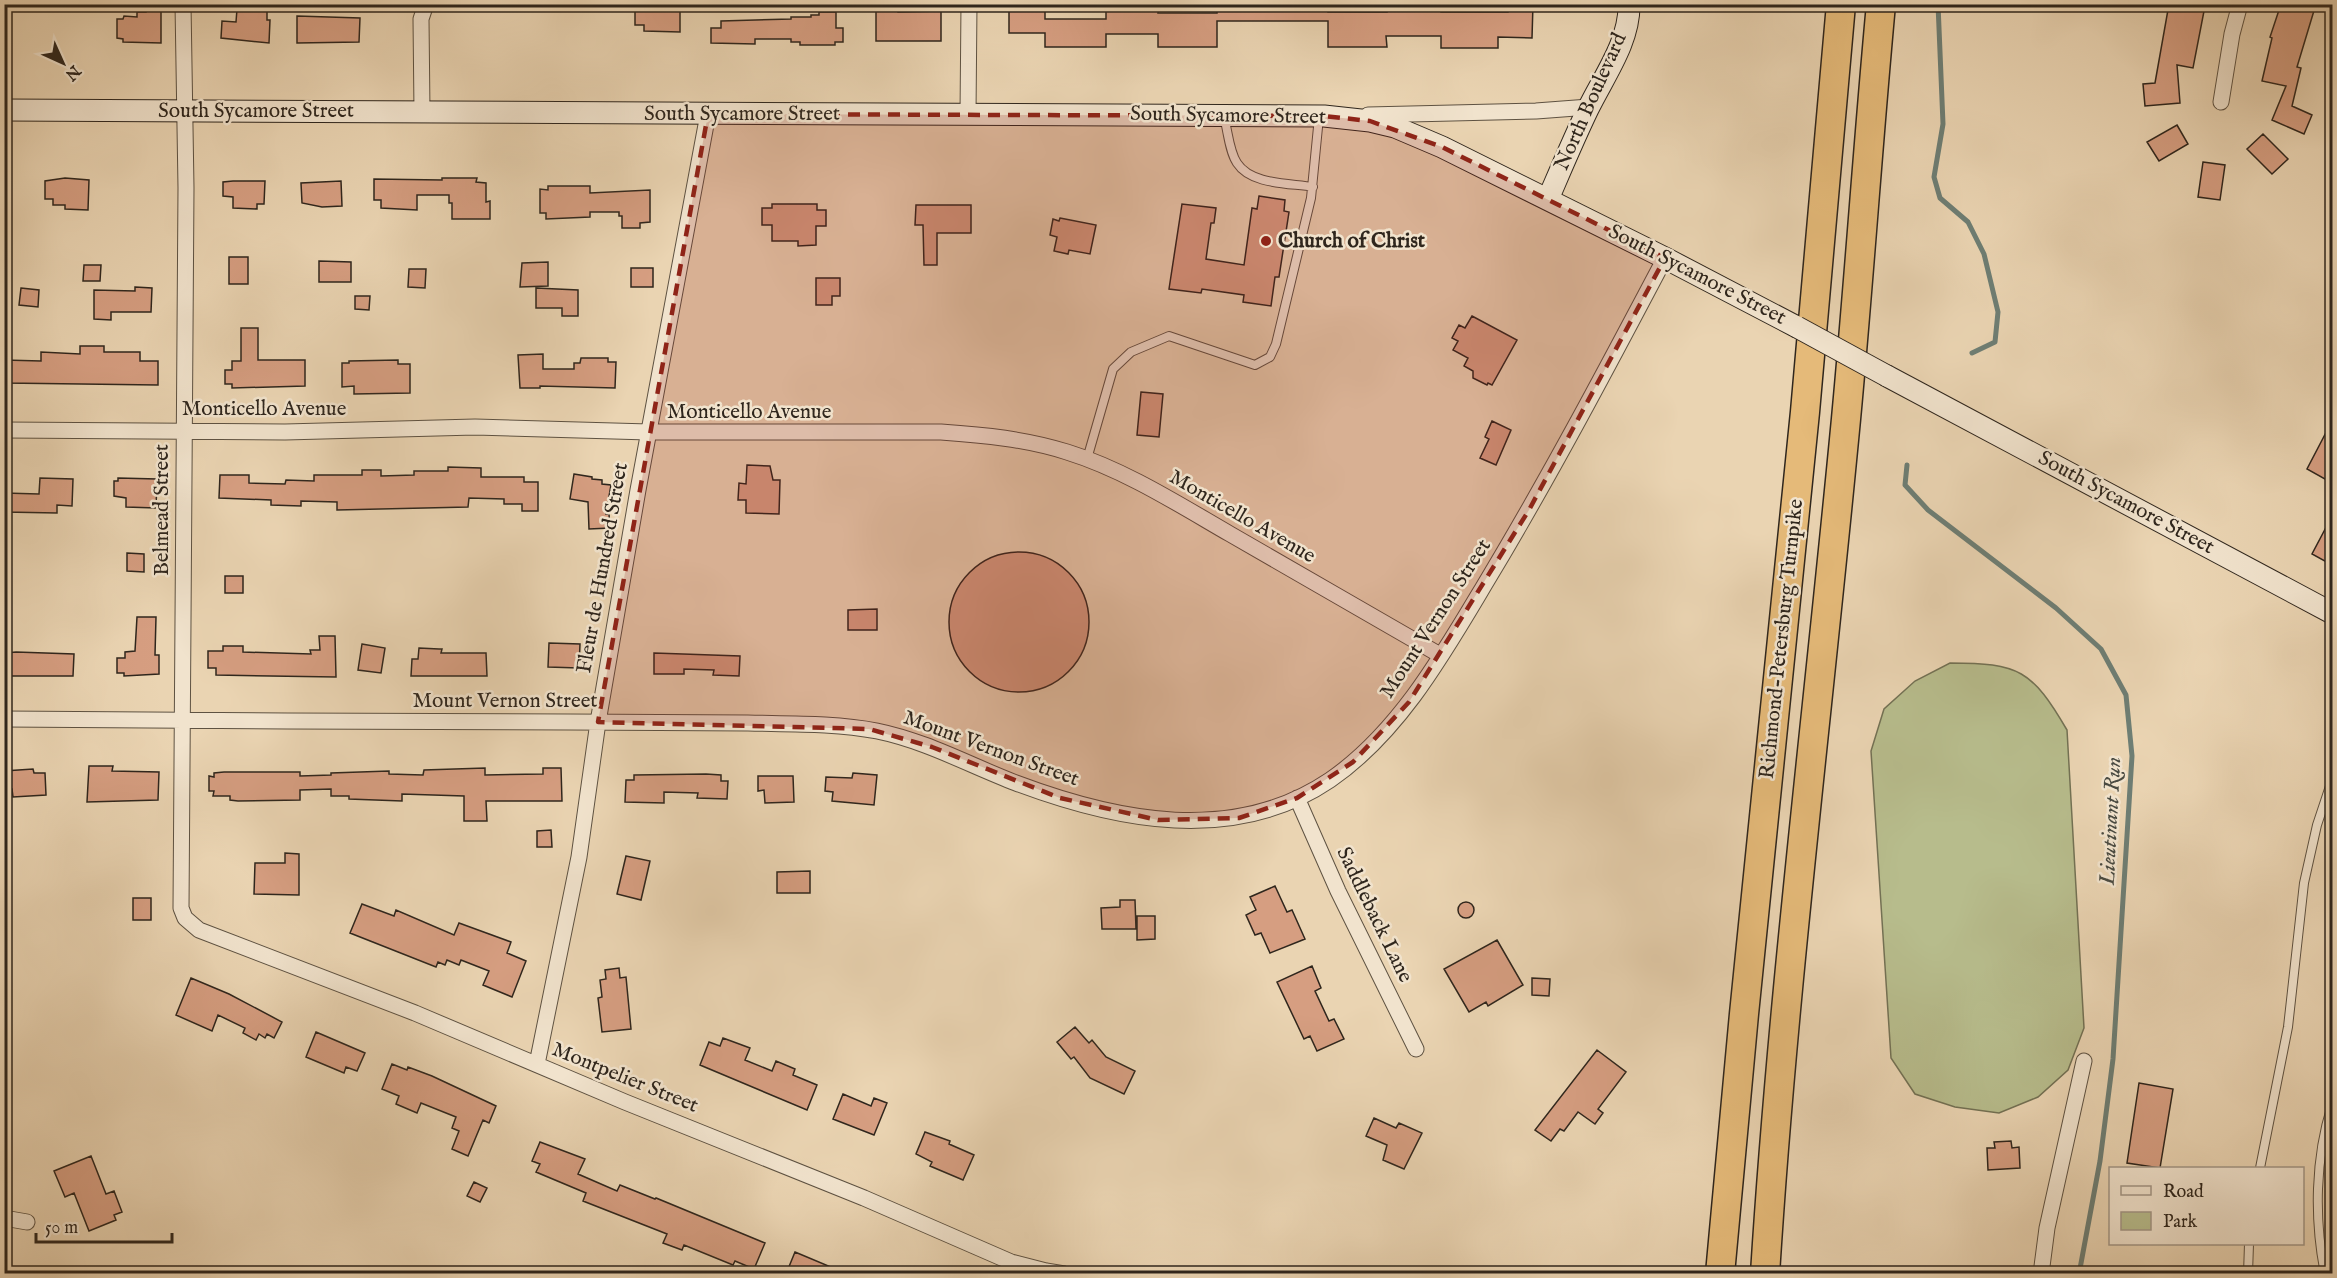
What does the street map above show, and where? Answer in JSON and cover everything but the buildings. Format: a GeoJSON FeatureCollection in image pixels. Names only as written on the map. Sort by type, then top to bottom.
{"type":"FeatureCollection","features":[{"type":"Feature","properties":{"kind":"highway","name":"Richmond-Petersburg Turnpike"},"geometry":{"type":"LineString","coordinates":[[1720,1274],[1805,412],[1840,4]]}},
{"type":"Feature","properties":{"kind":"highway","name":"Richmond-Petersburg Turnpike"},"geometry":{"type":"LineString","coordinates":[[1765,1274],[1790,958],[1846,418],[1881,4]]}},
{"type":"Feature","properties":{"kind":"main road","name":"North Boulevard"},"geometry":{"type":"LineString","coordinates":[[1548,198],[1622,39],[1629,4]]}},
{"type":"Feature","properties":{"kind":"main road","name":"South Sycamore Street"},"geometry":{"type":"LineString","coordinates":[[4,110],[1321,116],[1370,121],[1395,127],[1548,198],[1760,307],[2332,613]]}},
{"type":"Feature","properties":{"kind":"street","name":"Belmead Street"},"geometry":{"type":"LineString","coordinates":[[181,908],[186,188],[183,4]]}},
{"type":"Feature","properties":{"kind":"street"},"geometry":{"type":"LineString","coordinates":[[422,112],[422,19],[426,4]]}},
{"type":"Feature","properties":{"kind":"street"},"geometry":{"type":"LineString","coordinates":[[968,114],[969,4]]}},
{"type":"Feature","properties":{"kind":"street"},"geometry":{"type":"LineString","coordinates":[[2221,102],[2230,44],[2240,4]]}},
{"type":"Feature","properties":{"kind":"street"},"geometry":{"type":"LineString","coordinates":[[1321,116],[1536,111],[1589,107]]}},
{"type":"Feature","properties":{"kind":"street","name":"Fleur de Hundred Street"},"geometry":{"type":"LineString","coordinates":[[537,1064],[579,857],[598,722],[708,114]]}},
{"type":"Feature","properties":{"kind":"street","name":"Mount Vernon Street"},"geometry":{"type":"LineString","coordinates":[[4,719],[778,724],[869,729],[932,747],[1013,782],[1060,798],[1120,814],[1158,820],[1205,822],[1260,813],[1328,782],[1383,734],[1409,702],[1529,510],[1596,390],[1665,258]]}},
{"type":"Feature","properties":{"kind":"street","name":"Monticello Avenue"},"geometry":{"type":"LineString","coordinates":[[4,430],[285,432],[475,428],[649,432],[941,432],[989,436],[1027,442],[1087,459],[1113,470],[1173,501],[1440,655]]}},
{"type":"Feature","properties":{"kind":"street","name":"Saddleback Lane"},"geometry":{"type":"LineString","coordinates":[[1297,798],[1338,891],[1416,1048]]}},
{"type":"Feature","properties":{"kind":"street","name":"Montpelier Street"},"geometry":{"type":"LineString","coordinates":[[181,908],[185,918],[199,930],[415,1013],[864,1198],[1011,1262],[1064,1274]]}},
{"type":"Feature","properties":{"kind":"street"},"geometry":{"type":"LineString","coordinates":[[2040,1274],[2047,1228],[2084,1061]]}},
{"type":"Feature","properties":{"kind":"street"},"geometry":{"type":"LineString","coordinates":[[4,1218],[27,1222]]}},
{"type":"Feature","properties":{"kind":"lane"},"geometry":{"type":"LineString","coordinates":[[1224,116],[1236,162],[1246,173],[1259,178],[1312,187]]}},
{"type":"Feature","properties":{"kind":"lane"},"geometry":{"type":"LineString","coordinates":[[1087,459],[1113,369],[1131,352],[1169,336],[1255,365],[1270,357],[1276,344],[1312,187],[1321,116]]}},
{"type":"Feature","properties":{"kind":"lane"},"geometry":{"type":"LineString","coordinates":[[2260,1167],[2288,1027],[2304,883],[2317,825],[2332,780]]}},
{"type":"Feature","properties":{"kind":"lane"},"geometry":{"type":"LineString","coordinates":[[2325,1274],[2320,1253],[2318,1216],[2320,1157],[2325,1126],[2332,1105]]}},
{"type":"Feature","properties":{"kind":"lane"},"geometry":{"type":"LineString","coordinates":[[2248,1274],[2249,1245]]}},
{"type":"Feature","properties":{"kind":"highlighted area"},"geometry":{"type":"Polygon","coordinates":[[[708,114],[1324,116],[1370,121],[1442,147],[1665,258],[1529,510],[1409,702],[1353,762],[1297,798],[1239,818],[1158,820],[1060,798],[932,747],[869,729],[598,722],[708,114]]]}},
{"type":"Feature","properties":{"kind":"green space"},"geometry":{"type":"Polygon","coordinates":[[[1950,663],[1992,665],[2008,668],[2021,674],[2033,682],[2044,694],[2067,730],[2084,1028],[2068,1070],[2038,1097],[1999,1113],[1955,1107],[1915,1094],[1891,1058],[1871,751],[1884,709],[1915,681],[1950,663]]]}},
{"type":"Feature","properties":{"kind":"waterway","name":"Lieutinant Run"},"geometry":{"type":"LineString","coordinates":[[1938,4],[1943,124],[1934,177],[1940,198],[1968,222],[1984,254],[1998,312],[1995,342],[1972,353]]}},
{"type":"Feature","properties":{"kind":"waterway","name":"Lieutinant Run"},"geometry":{"type":"LineString","coordinates":[[1907,465],[1905,485],[1928,510],[2056,608],[2101,649],[2126,695],[2132,756],[2113,1059],[2100,1161],[2079,1274]]}},
{"type":"Feature","properties":{"kind":"place","name":"Church of Christ"},"geometry":{"type":"Point","coordinates":[1266,241]}}]}
